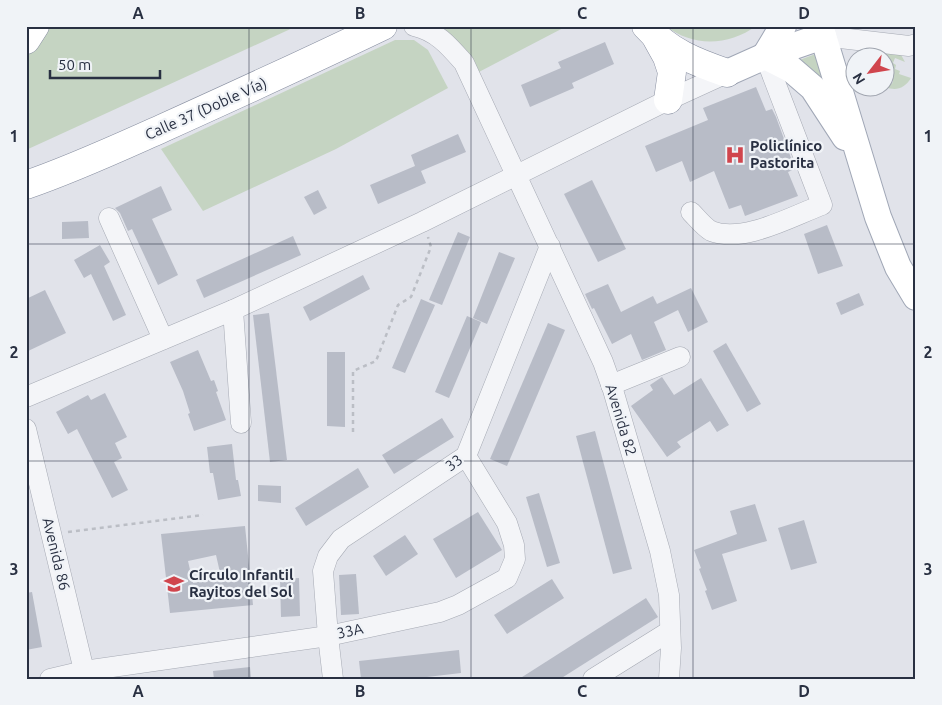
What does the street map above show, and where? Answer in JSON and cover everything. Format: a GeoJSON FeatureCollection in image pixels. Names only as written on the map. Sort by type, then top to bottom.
{"type":"FeatureCollection","features":[{"type":"Feature","properties":{"kind":"highway"},"geometry":{"type":"LineString","coordinates":[[26,40],[35,26]]}},
{"type":"Feature","properties":{"kind":"highway","name":"Calle 37 (Doble Vía)"},"geometry":{"type":"LineString","coordinates":[[26,172],[340,26]]}},
{"type":"Feature","properties":{"kind":"highway","name":"Calle 37 (Doble Vía)"},"geometry":{"type":"LineString","coordinates":[[26,185],[107,153],[267,82],[383,26]]}},
{"type":"Feature","properties":{"kind":"highway"},"geometry":{"type":"LineString","coordinates":[[652,33],[690,60],[727,73]]}},
{"type":"Feature","properties":{"kind":"highway"},"geometry":{"type":"LineString","coordinates":[[652,33],[667,56],[672,72],[668,100]]}},
{"type":"Feature","properties":{"kind":"highway"},"geometry":{"type":"LineString","coordinates":[[26,203],[107,153]]}},
{"type":"Feature","properties":{"kind":"main road"},"geometry":{"type":"LineString","coordinates":[[765,56],[783,26]]}},
{"type":"Feature","properties":{"kind":"main road"},"geometry":{"type":"LineString","coordinates":[[727,73],[821,31],[878,218],[898,267],[916,297]]}},
{"type":"Feature","properties":{"kind":"main road"},"geometry":{"type":"LineString","coordinates":[[765,56],[791,69],[813,88],[860,158]]}},
{"type":"Feature","properties":{"kind":"street","name":"Avenida 82"},"geometry":{"type":"LineString","coordinates":[[414,26],[425,28],[445,41],[464,64],[603,362],[660,551],[669,595],[669,679]]}},
{"type":"Feature","properties":{"kind":"street"},"geometry":{"type":"LineString","coordinates":[[821,31],[909,46],[916,44]]}},
{"type":"Feature","properties":{"kind":"street"},"geometry":{"type":"LineString","coordinates":[[691,212],[710,230],[730,234],[753,232],[822,205],[765,56]]}},
{"type":"Feature","properties":{"kind":"street"},"geometry":{"type":"LineString","coordinates":[[26,397],[233,310],[422,222],[668,100],[727,73]]}},
{"type":"Feature","properties":{"kind":"street"},"geometry":{"type":"LineString","coordinates":[[109,218],[163,338]]}},
{"type":"Feature","properties":{"kind":"street","name":"33"},"geometry":{"type":"LineString","coordinates":[[333,679],[323,571],[328,556],[340,539],[466,456],[550,246]]}},
{"type":"Feature","properties":{"kind":"street"},"geometry":{"type":"LineString","coordinates":[[233,310],[242,423]]}},
{"type":"Feature","properties":{"kind":"street"},"geometry":{"type":"LineString","coordinates":[[611,385],[680,357]]}},
{"type":"Feature","properties":{"kind":"street","name":"Avenida 86"},"geometry":{"type":"LineString","coordinates":[[26,430],[85,675]]}},
{"type":"Feature","properties":{"kind":"street","name":"33A"},"geometry":{"type":"LineString","coordinates":[[50,679],[328,636],[440,612],[458,605],[507,578],[515,559],[514,546],[507,523],[466,456]]}},
{"type":"Feature","properties":{"kind":"street"},"geometry":{"type":"LineString","coordinates":[[593,679],[670,631]]}},
{"type":"Feature","properties":{"kind":"path"},"geometry":{"type":"LineString","coordinates":[[353,432],[353,371],[376,361],[398,305],[411,297],[432,247],[422,222]]}},
{"type":"Feature","properties":{"kind":"path"},"geometry":{"type":"LineString","coordinates":[[52,534],[203,515]]}},
{"type":"Feature","properties":{"kind":"green space"},"geometry":{"type":"Polygon","coordinates":[[[45,26],[297,26],[26,150],[26,58],[45,26]]]}},
{"type":"Feature","properties":{"kind":"green space"},"geometry":{"type":"Polygon","coordinates":[[[436,26],[567,26],[477,73],[436,26]]]}},
{"type":"Feature","properties":{"kind":"green space"},"geometry":{"type":"Polygon","coordinates":[[[666,26],[756,26],[745,33],[723,40],[699,41],[676,33],[666,26]]]}},
{"type":"Feature","properties":{"kind":"green space"},"geometry":{"type":"Polygon","coordinates":[[[395,40],[414,40],[428,50],[448,88],[336,149],[203,211],[161,149],[395,40]]]}},
{"type":"Feature","properties":{"kind":"green space"},"geometry":{"type":"Polygon","coordinates":[[[818,53],[829,99],[797,61],[818,53]]]}},
{"type":"Feature","properties":{"kind":"green space"},"geometry":{"type":"Polygon","coordinates":[[[894,53],[900,53],[905,62],[895,58],[894,60],[894,53]]]}},
{"type":"Feature","properties":{"kind":"green space"},"geometry":{"type":"Polygon","coordinates":[[[894,64],[896,65],[895,69],[900,71],[899,74],[911,78],[906,85],[894,89],[894,64]]]}},
{"type":"Feature","properties":{"kind":"building"},"geometry":{"type":"Polygon","coordinates":[[[605,42],[614,64],[572,83],[574,88],[530,107],[521,85],[561,68],[558,62],[605,42]]]}},
{"type":"Feature","properties":{"kind":"building"},"geometry":{"type":"Polygon","coordinates":[[[756,87],[766,111],[772,109],[776,117],[795,169],[788,172],[798,196],[745,216],[741,205],[729,209],[714,171],[690,182],[682,161],[656,172],[645,146],[708,120],[703,108],[756,87]]]}},
{"type":"Feature","properties":{"kind":"building"},"geometry":{"type":"Polygon","coordinates":[[[458,134],[466,152],[421,171],[426,183],[378,204],[370,185],[415,166],[411,155],[458,134]]]}},
{"type":"Feature","properties":{"kind":"building"},"geometry":{"type":"Polygon","coordinates":[[[592,180],[626,249],[598,262],[564,194],[592,180]]]}},
{"type":"Feature","properties":{"kind":"building"},"geometry":{"type":"Polygon","coordinates":[[[161,186],[172,210],[152,219],[178,275],[158,285],[132,229],[128,231],[120,213],[115,208],[161,186]]]}},
{"type":"Feature","properties":{"kind":"building"},"geometry":{"type":"Polygon","coordinates":[[[318,190],[327,208],[314,215],[304,197],[318,190]]]}},
{"type":"Feature","properties":{"kind":"building"},"geometry":{"type":"Polygon","coordinates":[[[88,221],[89,238],[62,239],[62,222],[88,221]]]}},
{"type":"Feature","properties":{"kind":"building"},"geometry":{"type":"Polygon","coordinates":[[[827,225],[843,266],[818,274],[804,234],[827,225]]]}},
{"type":"Feature","properties":{"kind":"building"},"geometry":{"type":"Polygon","coordinates":[[[458,232],[470,237],[442,305],[429,300],[458,232]]]}},
{"type":"Feature","properties":{"kind":"building"},"geometry":{"type":"Polygon","coordinates":[[[293,236],[301,255],[204,298],[196,280],[293,236]]]}},
{"type":"Feature","properties":{"kind":"building"},"geometry":{"type":"Polygon","coordinates":[[[100,245],[110,262],[104,266],[126,315],[113,321],[91,274],[84,278],[74,260],[100,245]]]}},
{"type":"Feature","properties":{"kind":"building"},"geometry":{"type":"Polygon","coordinates":[[[499,252],[515,258],[487,324],[473,318],[499,252]]]}},
{"type":"Feature","properties":{"kind":"building"},"geometry":{"type":"Polygon","coordinates":[[[363,275],[370,289],[310,321],[303,307],[363,275]]]}},
{"type":"Feature","properties":{"kind":"building"},"geometry":{"type":"Polygon","coordinates":[[[608,284],[621,312],[653,296],[657,304],[691,288],[708,322],[688,332],[678,310],[654,322],[666,350],[642,360],[631,334],[612,344],[585,294],[608,284]]]}},
{"type":"Feature","properties":{"kind":"building"},"geometry":{"type":"Polygon","coordinates":[[[45,290],[66,333],[26,352],[26,299],[45,290]]]}},
{"type":"Feature","properties":{"kind":"building"},"geometry":{"type":"Polygon","coordinates":[[[859,293],[864,305],[841,315],[836,303],[859,293]]]}},
{"type":"Feature","properties":{"kind":"building"},"geometry":{"type":"Polygon","coordinates":[[[421,299],[435,305],[405,373],[392,368],[421,299]]]}},
{"type":"Feature","properties":{"kind":"building"},"geometry":{"type":"Polygon","coordinates":[[[269,313],[287,460],[270,462],[253,315],[269,313]]]}},
{"type":"Feature","properties":{"kind":"building"},"geometry":{"type":"Polygon","coordinates":[[[467,316],[481,322],[449,398],[435,392],[467,316]]]}},
{"type":"Feature","properties":{"kind":"building"},"geometry":{"type":"Polygon","coordinates":[[[548,323],[565,330],[507,466],[490,459],[548,323]]]}},
{"type":"Feature","properties":{"kind":"building"},"geometry":{"type":"Polygon","coordinates":[[[726,343],[761,404],[747,412],[713,351],[726,343]]]}},
{"type":"Feature","properties":{"kind":"building"},"geometry":{"type":"Polygon","coordinates":[[[198,350],[211,381],[214,380],[218,391],[216,392],[226,420],[194,431],[183,391],[170,362],[198,350]]]}},
{"type":"Feature","properties":{"kind":"building"},"geometry":{"type":"Polygon","coordinates":[[[327,352],[345,352],[345,427],[327,426],[327,352]]]}},
{"type":"Feature","properties":{"kind":"building"},"geometry":{"type":"Polygon","coordinates":[[[662,377],[674,395],[701,378],[729,425],[717,432],[710,421],[677,442],[681,447],[667,457],[631,406],[653,390],[650,385],[662,377]]]}},
{"type":"Feature","properties":{"kind":"building"},"geometry":{"type":"Polygon","coordinates":[[[105,393],[127,437],[115,443],[122,458],[114,462],[128,490],[112,498],[77,429],[68,434],[56,412],[88,395],[91,400],[105,393]]]}},
{"type":"Feature","properties":{"kind":"building"},"geometry":{"type":"Polygon","coordinates":[[[442,418],[454,437],[394,474],[382,455],[442,418]]]}},
{"type":"Feature","properties":{"kind":"building"},"geometry":{"type":"Polygon","coordinates":[[[595,431],[632,569],[613,574],[576,436],[595,431]]]}},
{"type":"Feature","properties":{"kind":"building"},"geometry":{"type":"Polygon","coordinates":[[[232,444],[236,480],[238,480],[241,496],[218,500],[213,473],[210,473],[207,447],[232,444]]]}},
{"type":"Feature","properties":{"kind":"building"},"geometry":{"type":"Polygon","coordinates":[[[358,468],[369,487],[306,526],[295,508],[358,468]]]}},
{"type":"Feature","properties":{"kind":"building"},"geometry":{"type":"Polygon","coordinates":[[[258,485],[281,486],[281,503],[258,501],[258,485]]]}},
{"type":"Feature","properties":{"kind":"building"},"geometry":{"type":"Polygon","coordinates":[[[539,493],[560,563],[547,567],[526,497],[539,493]]]}},
{"type":"Feature","properties":{"kind":"building"},"geometry":{"type":"Polygon","coordinates":[[[755,504],[767,541],[722,554],[737,601],[712,610],[699,569],[701,568],[694,550],[737,534],[730,511],[755,504]]]}},
{"type":"Feature","properties":{"kind":"building"},"geometry":{"type":"Polygon","coordinates":[[[478,512],[502,550],[456,578],[433,539],[478,512]]]}},
{"type":"Feature","properties":{"kind":"building"},"geometry":{"type":"Polygon","coordinates":[[[804,520],[817,563],[791,570],[778,528],[804,520]]]}},
{"type":"Feature","properties":{"kind":"building"},"geometry":{"type":"Polygon","coordinates":[[[245,526],[253,605],[170,613],[161,534],[245,526]],[[216,555],[188,561],[193,583],[221,577],[216,555]]]}},
{"type":"Feature","properties":{"kind":"building"},"geometry":{"type":"Polygon","coordinates":[[[405,535],[418,554],[386,576],[373,556],[405,535]]]}},
{"type":"Feature","properties":{"kind":"building"},"geometry":{"type":"Polygon","coordinates":[[[356,574],[359,614],[341,615],[339,575],[356,574]]]}},
{"type":"Feature","properties":{"kind":"building"},"geometry":{"type":"Polygon","coordinates":[[[299,578],[300,616],[281,617],[280,579],[299,578]]]}},
{"type":"Feature","properties":{"kind":"building"},"geometry":{"type":"Polygon","coordinates":[[[552,579],[564,598],[507,634],[494,615],[552,579]]]}},
{"type":"Feature","properties":{"kind":"building"},"geometry":{"type":"Polygon","coordinates":[[[32,592],[42,647],[26,650],[26,593],[32,592]]]}},
{"type":"Feature","properties":{"kind":"building"},"geometry":{"type":"Polygon","coordinates":[[[646,598],[658,617],[560,679],[519,679],[646,598]]]}},
{"type":"Feature","properties":{"kind":"building"},"geometry":{"type":"Polygon","coordinates":[[[459,650],[461,673],[410,679],[361,679],[359,661],[459,650]]]}},
{"type":"Feature","properties":{"kind":"building"},"geometry":{"type":"Polygon","coordinates":[[[250,667],[251,679],[214,679],[213,671],[250,667]]]}},
{"type":"Feature","properties":{"kind":"place","name":"Policlínico Pastorita"},"geometry":{"type":"Point","coordinates":[735,155]}},
{"type":"Feature","properties":{"kind":"place","name":"Círculo Infantil Rayitos del Sol"},"geometry":{"type":"Point","coordinates":[174,584]}}]}
